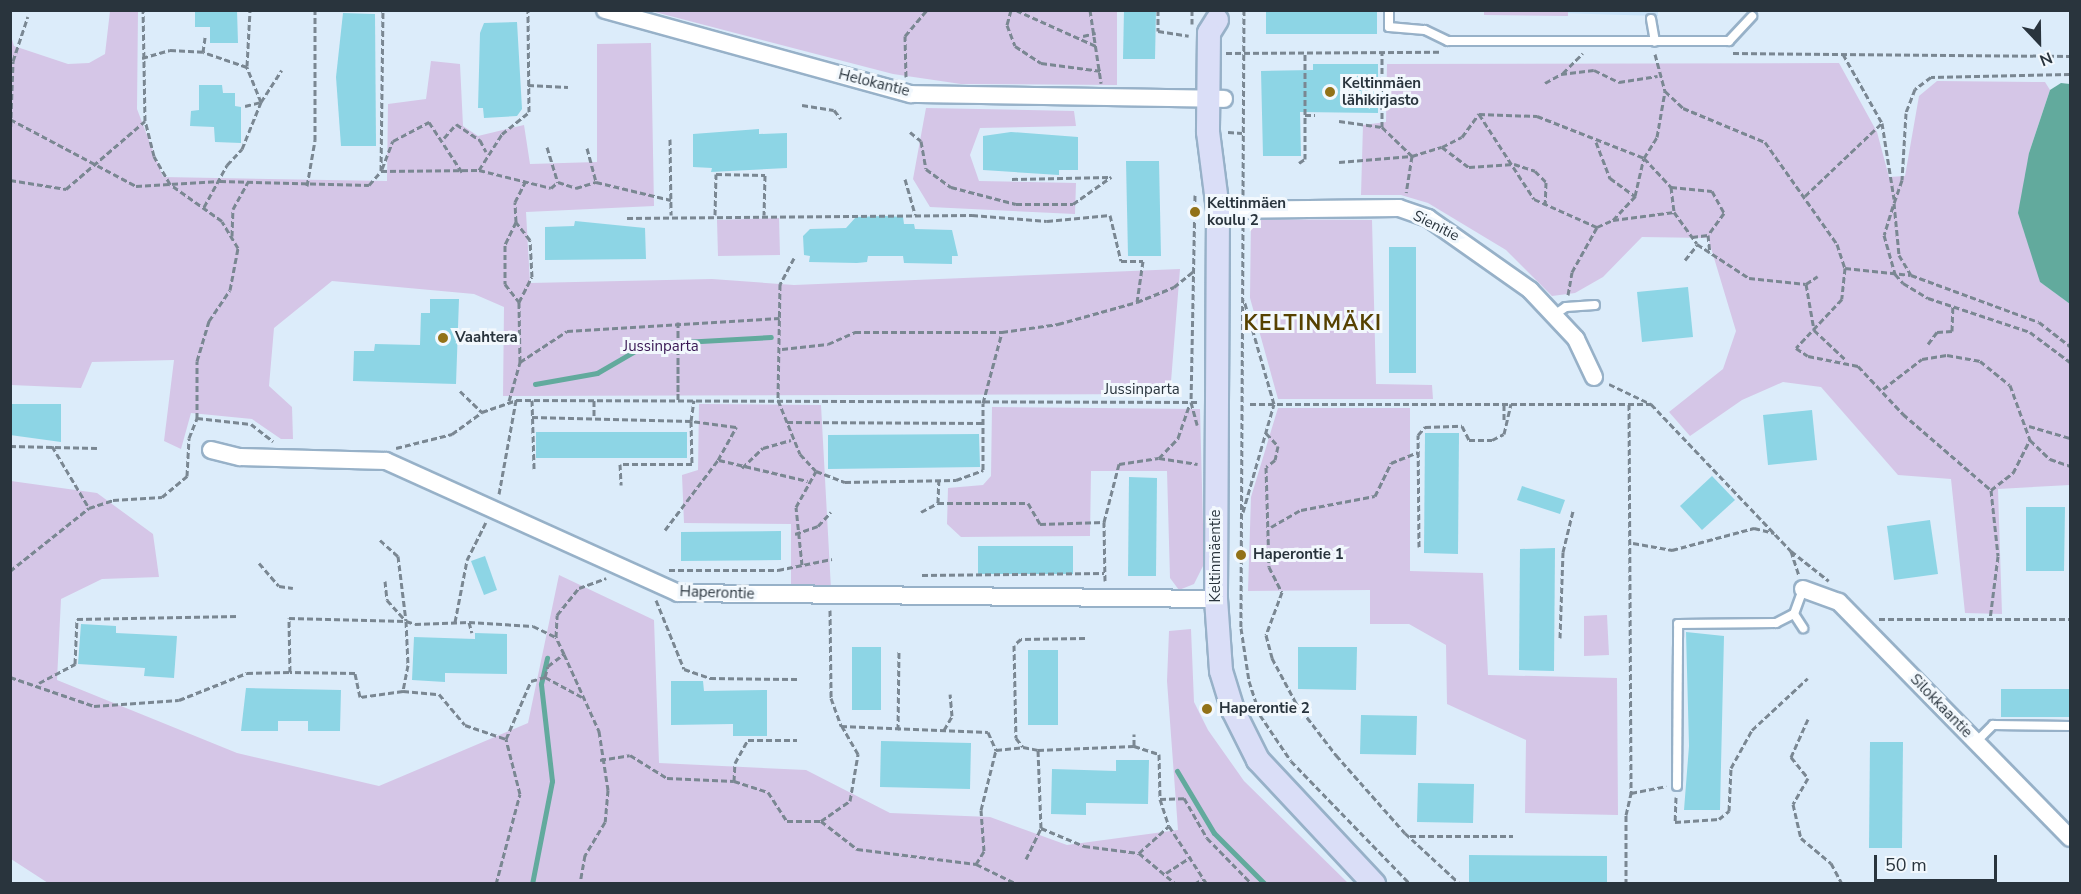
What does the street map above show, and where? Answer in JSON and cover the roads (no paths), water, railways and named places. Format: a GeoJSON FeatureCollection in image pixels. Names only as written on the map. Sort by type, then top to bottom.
{"type":"FeatureCollection","features":[{"type":"Feature","properties":{"kind":"main road","name":"Keltinmäentie"},"geometry":{"type":"LineString","coordinates":[[1217,15],[1224,34],[1216,99],[1224,158],[1217,175],[1216,599],[1221,671],[1244,736],[1275,782],[1374,884]]}},
{"type":"Feature","properties":{"kind":"street","name":"Helokantie"},"geometry":{"type":"LineString","coordinates":[[605,10],[911,94],[1216,99]]}},
{"type":"Feature","properties":{"kind":"street","name":"Sienitie"},"geometry":{"type":"LineString","coordinates":[[1218,210],[1399,208],[1460,237],[1560,311],[1594,377]]}},
{"type":"Feature","properties":{"kind":"street","name":"Haperontie"},"geometry":{"type":"LineString","coordinates":[[211,450],[240,457],[386,462],[493,508],[621,571],[678,593],[1216,599]]}},
{"type":"Feature","properties":{"kind":"street","name":"Silokkaantie"},"geometry":{"type":"LineString","coordinates":[[1803,589],[1839,602],[2070,838]]}},
{"type":"Feature","properties":{"kind":"lane"},"geometry":{"type":"LineString","coordinates":[[1389,10],[1389,27],[1425,30],[1448,41],[1728,42],[1752,16]]}},
{"type":"Feature","properties":{"kind":"lane"},"geometry":{"type":"LineString","coordinates":[[1651,20],[1655,42]]}},
{"type":"Feature","properties":{"kind":"lane"},"geometry":{"type":"LineString","coordinates":[[1560,311],[1595,305]]}},
{"type":"Feature","properties":{"kind":"lane"},"geometry":{"type":"LineString","coordinates":[[1677,786],[1678,624],[1765,627],[1794,614],[1803,589]]}},
{"type":"Feature","properties":{"kind":"lane"},"geometry":{"type":"LineString","coordinates":[[1794,614],[1803,628]]}},
{"type":"Feature","properties":{"kind":"lane"},"geometry":{"type":"LineString","coordinates":[[1976,742],[1993,725],[2070,726]]}},
{"type":"Feature","properties":{"kind":"waterway"},"geometry":{"type":"LineString","coordinates":[[535,384],[597,373],[647,344],[771,337]]}},
{"type":"Feature","properties":{"kind":"waterway"},"geometry":{"type":"LineString","coordinates":[[532,884],[552,781],[541,684],[547,658]]}},
{"type":"Feature","properties":{"kind":"waterway"},"geometry":{"type":"LineString","coordinates":[[1177,771],[1214,833],[1265,884]]}},
{"type":"Feature","properties":{"kind":"place","name":"Keltinmäen lähikirjasto"},"geometry":{"type":"Point","coordinates":[1330,92]}},
{"type":"Feature","properties":{"kind":"place","name":"Keltinmäen koulu 2"},"geometry":{"type":"Point","coordinates":[1195,212]}},
{"type":"Feature","properties":{"kind":"place","name":"Vaahtera"},"geometry":{"type":"Point","coordinates":[443,338]}},
{"type":"Feature","properties":{"kind":"place","name":"Haperontie 1"},"geometry":{"type":"Point","coordinates":[1241,555]}},
{"type":"Feature","properties":{"kind":"place","name":"Haperontie 2"},"geometry":{"type":"Point","coordinates":[1207,709]}},
{"type":"Feature","properties":{"kind":"district","name":"KELTINMÄKI"},"geometry":{"type":"Point","coordinates":[1313,323]}},
{"type":"Feature","properties":{"kind":"park label","name":"Jussinparta"},"geometry":{"type":"Point","coordinates":[661,347]}}]}
